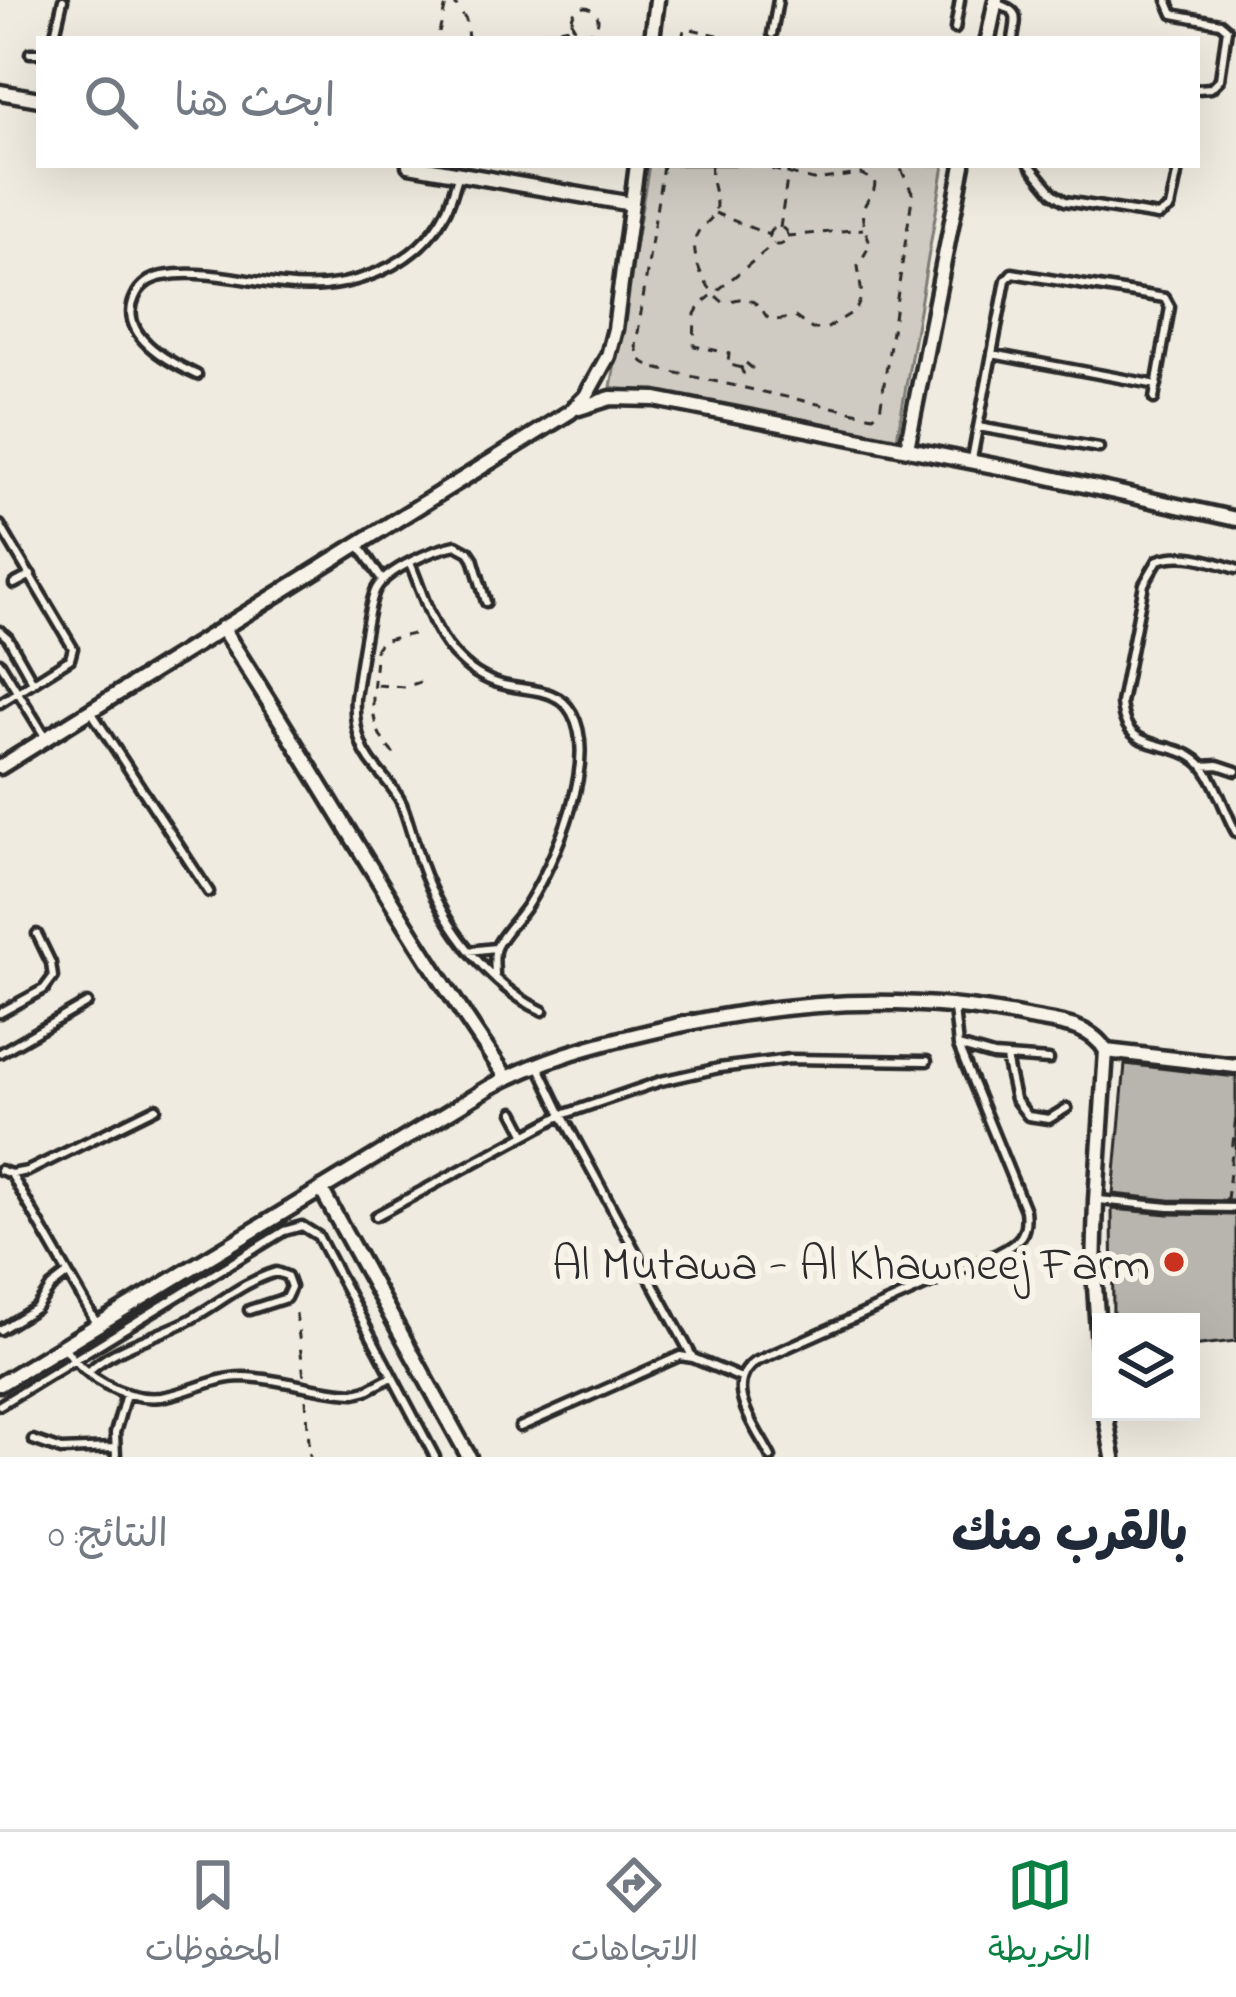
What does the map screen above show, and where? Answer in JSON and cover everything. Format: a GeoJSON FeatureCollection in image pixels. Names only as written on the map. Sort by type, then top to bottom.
{"type":"FeatureCollection","features":[{"type":"Feature","properties":{"kind":"street"},"geometry":{"type":"LineString","coordinates":[[652,36],[657,0]]}},
{"type":"Feature","properties":{"kind":"street"},"geometry":{"type":"LineString","coordinates":[[989,36],[996,2]]}},
{"type":"Feature","properties":{"kind":"street"},"geometry":{"type":"LineString","coordinates":[[0,92],[36,98]]}},
{"type":"Feature","properties":{"kind":"street"},"geometry":{"type":"LineString","coordinates":[[426,168],[632,204]]}},
{"type":"Feature","properties":{"kind":"street"},"geometry":{"type":"LineString","coordinates":[[570,412],[599,377],[608,356],[637,168]]}},
{"type":"Feature","properties":{"kind":"street"},"geometry":{"type":"LineString","coordinates":[[907,448],[962,168]]}},
{"type":"Feature","properties":{"kind":"street"},"geometry":{"type":"LineString","coordinates":[[0,766],[570,412],[611,398],[634,397],[907,448],[1236,519]]}},
{"type":"Feature","properties":{"kind":"street"},"geometry":{"type":"LineString","coordinates":[[223,628],[408,931],[507,1078]]}},
{"type":"Feature","properties":{"kind":"street"},"geometry":{"type":"LineString","coordinates":[[0,1384],[507,1078],[589,1046],[778,1007],[884,1002],[954,1006],[1079,1029],[1100,1040],[1106,1051],[1106,1075],[1096,1200],[1097,1313]]}},
{"type":"Feature","properties":{"kind":"street"},"geometry":{"type":"LineString","coordinates":[[1106,1051],[1236,1066]]}},
{"type":"Feature","properties":{"kind":"street"},"geometry":{"type":"LineString","coordinates":[[321,1190],[469,1457]]}},
{"type":"Feature","properties":{"kind":"street"},"geometry":{"type":"LineString","coordinates":[[1107,1421],[1113,1457]]}},
{"type":"Feature","properties":{"kind":"lane"},"geometry":{"type":"LineString","coordinates":[[55,36],[63,0]]}},
{"type":"Feature","properties":{"kind":"lane"},"geometry":{"type":"LineString","coordinates":[[772,34],[778,0]]}},
{"type":"Feature","properties":{"kind":"lane"},"geometry":{"type":"LineString","coordinates":[[955,29],[960,0]]}},
{"type":"Feature","properties":{"kind":"lane"},"geometry":{"type":"LineString","coordinates":[[1168,0],[1169,10],[1178,16],[1227,28],[1220,79],[1211,88],[1200,89]]}},
{"type":"Feature","properties":{"kind":"lane"},"geometry":{"type":"LineString","coordinates":[[996,2],[1016,13],[1013,36]]}},
{"type":"Feature","properties":{"kind":"lane"},"geometry":{"type":"LineString","coordinates":[[1032,168],[1053,194],[1065,201],[1158,216],[1170,208],[1178,168]]}},
{"type":"Feature","properties":{"kind":"lane"},"geometry":{"type":"LineString","coordinates":[[196,375],[161,356],[140,334],[132,314],[143,285],[173,275],[310,288],[358,280],[419,246],[447,209],[459,174]]}},
{"type":"Feature","properties":{"kind":"lane"},"geometry":{"type":"LineString","coordinates":[[971,462],[1006,280],[1012,273],[1165,298],[1170,307],[1154,399]]}},
{"type":"Feature","properties":{"kind":"lane"},"geometry":{"type":"LineString","coordinates":[[992,354],[1157,385]]}},
{"type":"Feature","properties":{"kind":"lane"},"geometry":{"type":"LineString","coordinates":[[978,428],[1099,448]]}},
{"type":"Feature","properties":{"kind":"lane"},"geometry":{"type":"LineString","coordinates":[[0,525],[73,648],[70,658],[0,703]]}},
{"type":"Feature","properties":{"kind":"lane"},"geometry":{"type":"LineString","coordinates":[[357,542],[383,581]]}},
{"type":"Feature","properties":{"kind":"lane"},"geometry":{"type":"LineString","coordinates":[[485,602],[473,558],[456,545],[410,563],[378,585],[355,698],[359,739],[398,794],[426,879],[469,951],[496,979],[544,1011]]}},
{"type":"Feature","properties":{"kind":"lane"},"geometry":{"type":"LineString","coordinates":[[1236,569],[1178,555],[1158,560],[1144,584],[1121,704],[1122,717],[1139,740],[1175,750],[1203,766],[1236,770]]}},
{"type":"Feature","properties":{"kind":"lane"},"geometry":{"type":"LineString","coordinates":[[410,563],[440,634],[463,664],[491,681],[553,694],[578,728],[579,762],[565,829],[528,904],[495,948],[496,979]]}},
{"type":"Feature","properties":{"kind":"lane"},"geometry":{"type":"LineString","coordinates":[[14,584],[31,575]]}},
{"type":"Feature","properties":{"kind":"lane"},"geometry":{"type":"LineString","coordinates":[[0,632],[34,682]]}},
{"type":"Feature","properties":{"kind":"lane"},"geometry":{"type":"LineString","coordinates":[[0,662],[46,738]]}},
{"type":"Feature","properties":{"kind":"lane"},"geometry":{"type":"LineString","coordinates":[[90,710],[209,892]]}},
{"type":"Feature","properties":{"kind":"lane"},"geometry":{"type":"LineString","coordinates":[[1203,766],[1236,832]]}},
{"type":"Feature","properties":{"kind":"lane"},"geometry":{"type":"LineString","coordinates":[[0,1013],[44,989],[53,977],[37,934]]}},
{"type":"Feature","properties":{"kind":"lane"},"geometry":{"type":"LineString","coordinates":[[469,951],[495,948]]}},
{"type":"Feature","properties":{"kind":"lane"},"geometry":{"type":"LineString","coordinates":[[0,1053],[87,1003]]}},
{"type":"Feature","properties":{"kind":"lane"},"geometry":{"type":"LineString","coordinates":[[771,1457],[742,1400],[741,1378],[746,1368],[999,1253],[1022,1238],[1027,1225],[1021,1197],[958,1046],[954,1006]]}},
{"type":"Feature","properties":{"kind":"lane"},"geometry":{"type":"LineString","coordinates":[[958,1046],[1006,1058],[1049,1060]]}},
{"type":"Feature","properties":{"kind":"lane"},"geometry":{"type":"LineString","coordinates":[[1006,1058],[1015,1099],[1028,1116],[1049,1119],[1067,1108]]}},
{"type":"Feature","properties":{"kind":"lane"},"geometry":{"type":"LineString","coordinates":[[376,1216],[562,1115],[662,1082],[719,1068],[790,1059],[927,1061]]}},
{"type":"Feature","properties":{"kind":"lane"},"geometry":{"type":"LineString","coordinates":[[538,1063],[693,1358]]}},
{"type":"Feature","properties":{"kind":"lane"},"geometry":{"type":"LineString","coordinates":[[0,1170],[11,1174],[28,1171],[156,1108]]}},
{"type":"Feature","properties":{"kind":"lane"},"geometry":{"type":"LineString","coordinates":[[514,1112],[525,1133]]}},
{"type":"Feature","properties":{"kind":"lane"},"geometry":{"type":"LineString","coordinates":[[11,1174],[97,1324]]}},
{"type":"Feature","properties":{"kind":"lane"},"geometry":{"type":"LineString","coordinates":[[1096,1200],[1169,1208],[1236,1208]]}},
{"type":"Feature","properties":{"kind":"lane"},"geometry":{"type":"LineString","coordinates":[[0,1405],[284,1231],[302,1226],[318,1236],[435,1457]]}},
{"type":"Feature","properties":{"kind":"lane"},"geometry":{"type":"LineString","coordinates":[[88,1372],[104,1359],[195,1317],[245,1283],[275,1272],[287,1276],[291,1287],[286,1298],[249,1310]]}},
{"type":"Feature","properties":{"kind":"lane"},"geometry":{"type":"LineString","coordinates":[[0,1330],[36,1308],[68,1274]]}},
{"type":"Feature","properties":{"kind":"lane"},"geometry":{"type":"LineString","coordinates":[[62,1345],[88,1372],[126,1394],[161,1396],[244,1377],[356,1393],[392,1377]]}},
{"type":"Feature","properties":{"kind":"lane"},"geometry":{"type":"LineString","coordinates":[[520,1427],[680,1356],[741,1378]]}},
{"type":"Feature","properties":{"kind":"lane"},"geometry":{"type":"LineString","coordinates":[[33,1440],[61,1450],[115,1453],[126,1394]]}},
{"type":"Feature","properties":{"kind":"path"},"geometry":{"type":"LineString","coordinates":[[439,33],[450,0]]}},
{"type":"Feature","properties":{"kind":"path"},"geometry":{"type":"LineString","coordinates":[[450,0],[466,20],[468,36]]}},
{"type":"Feature","properties":{"kind":"path"},"geometry":{"type":"LineString","coordinates":[[587,3],[597,15],[597,25],[581,32],[574,26],[574,13],[587,3]]}},
{"type":"Feature","properties":{"kind":"path"},"geometry":{"type":"LineString","coordinates":[[522,36],[574,26]]}},
{"type":"Feature","properties":{"kind":"path"},"geometry":{"type":"LineString","coordinates":[[683,36],[687,28],[721,36]]}},
{"type":"Feature","properties":{"kind":"path"},"geometry":{"type":"LineString","coordinates":[[580,36],[581,32]]}},
{"type":"Feature","properties":{"kind":"path"},"geometry":{"type":"LineString","coordinates":[[663,168],[636,346],[640,360],[654,368],[873,416],[880,411],[912,198],[900,168]]}},
{"type":"Feature","properties":{"kind":"path"},"geometry":{"type":"LineString","coordinates":[[711,168],[714,213],[696,236],[695,250],[705,284],[728,303],[744,298],[754,302],[767,318],[795,317],[812,329],[826,328],[856,310],[862,296],[858,266],[870,245],[863,208],[876,188],[872,178],[861,174],[813,180],[769,168]]}},
{"type":"Feature","properties":{"kind":"path"},"geometry":{"type":"LineString","coordinates":[[780,228],[790,168]]}},
{"type":"Feature","properties":{"kind":"path"},"geometry":{"type":"LineString","coordinates":[[714,213],[769,235],[774,244]]}},
{"type":"Feature","properties":{"kind":"path"},"geometry":{"type":"LineString","coordinates":[[769,235],[780,228]]}},
{"type":"Feature","properties":{"kind":"path"},"geometry":{"type":"LineString","coordinates":[[780,228],[787,236]]}},
{"type":"Feature","properties":{"kind":"path"},"geometry":{"type":"LineString","coordinates":[[787,236],[866,228]]}},
{"type":"Feature","properties":{"kind":"path"},"geometry":{"type":"LineString","coordinates":[[740,368],[728,364],[729,352],[693,344],[697,309],[787,236]]}},
{"type":"Feature","properties":{"kind":"path"},"geometry":{"type":"LineString","coordinates":[[394,754],[372,716],[377,644],[417,633]]}},
{"type":"Feature","properties":{"kind":"path"},"geometry":{"type":"LineString","coordinates":[[375,685],[390,688],[419,682]]}},
{"type":"Feature","properties":{"kind":"path"},"geometry":{"type":"LineString","coordinates":[[1226,1208],[1236,1115]]}},
{"type":"Feature","properties":{"kind":"shaded area"},"geometry":{"type":"Polygon","coordinates":[[[648,168],[943,168],[895,450],[611,387],[648,168]]]}},
{"type":"Feature","properties":{"kind":"building"},"geometry":{"type":"Polygon","coordinates":[[[1125,1064],[1236,1077],[1236,1201],[1113,1194],[1125,1064]]]}},
{"type":"Feature","properties":{"kind":"building"},"geometry":{"type":"Polygon","coordinates":[[[1112,1209],[1236,1215],[1236,1341],[1200,1345],[1200,1313],[1113,1313],[1112,1209]]]}},
{"type":"Feature","properties":{"kind":"place","name":"Al Mutawa - Al Khawneej Farm"},"geometry":{"type":"Point","coordinates":[1174,1262]}}]}
